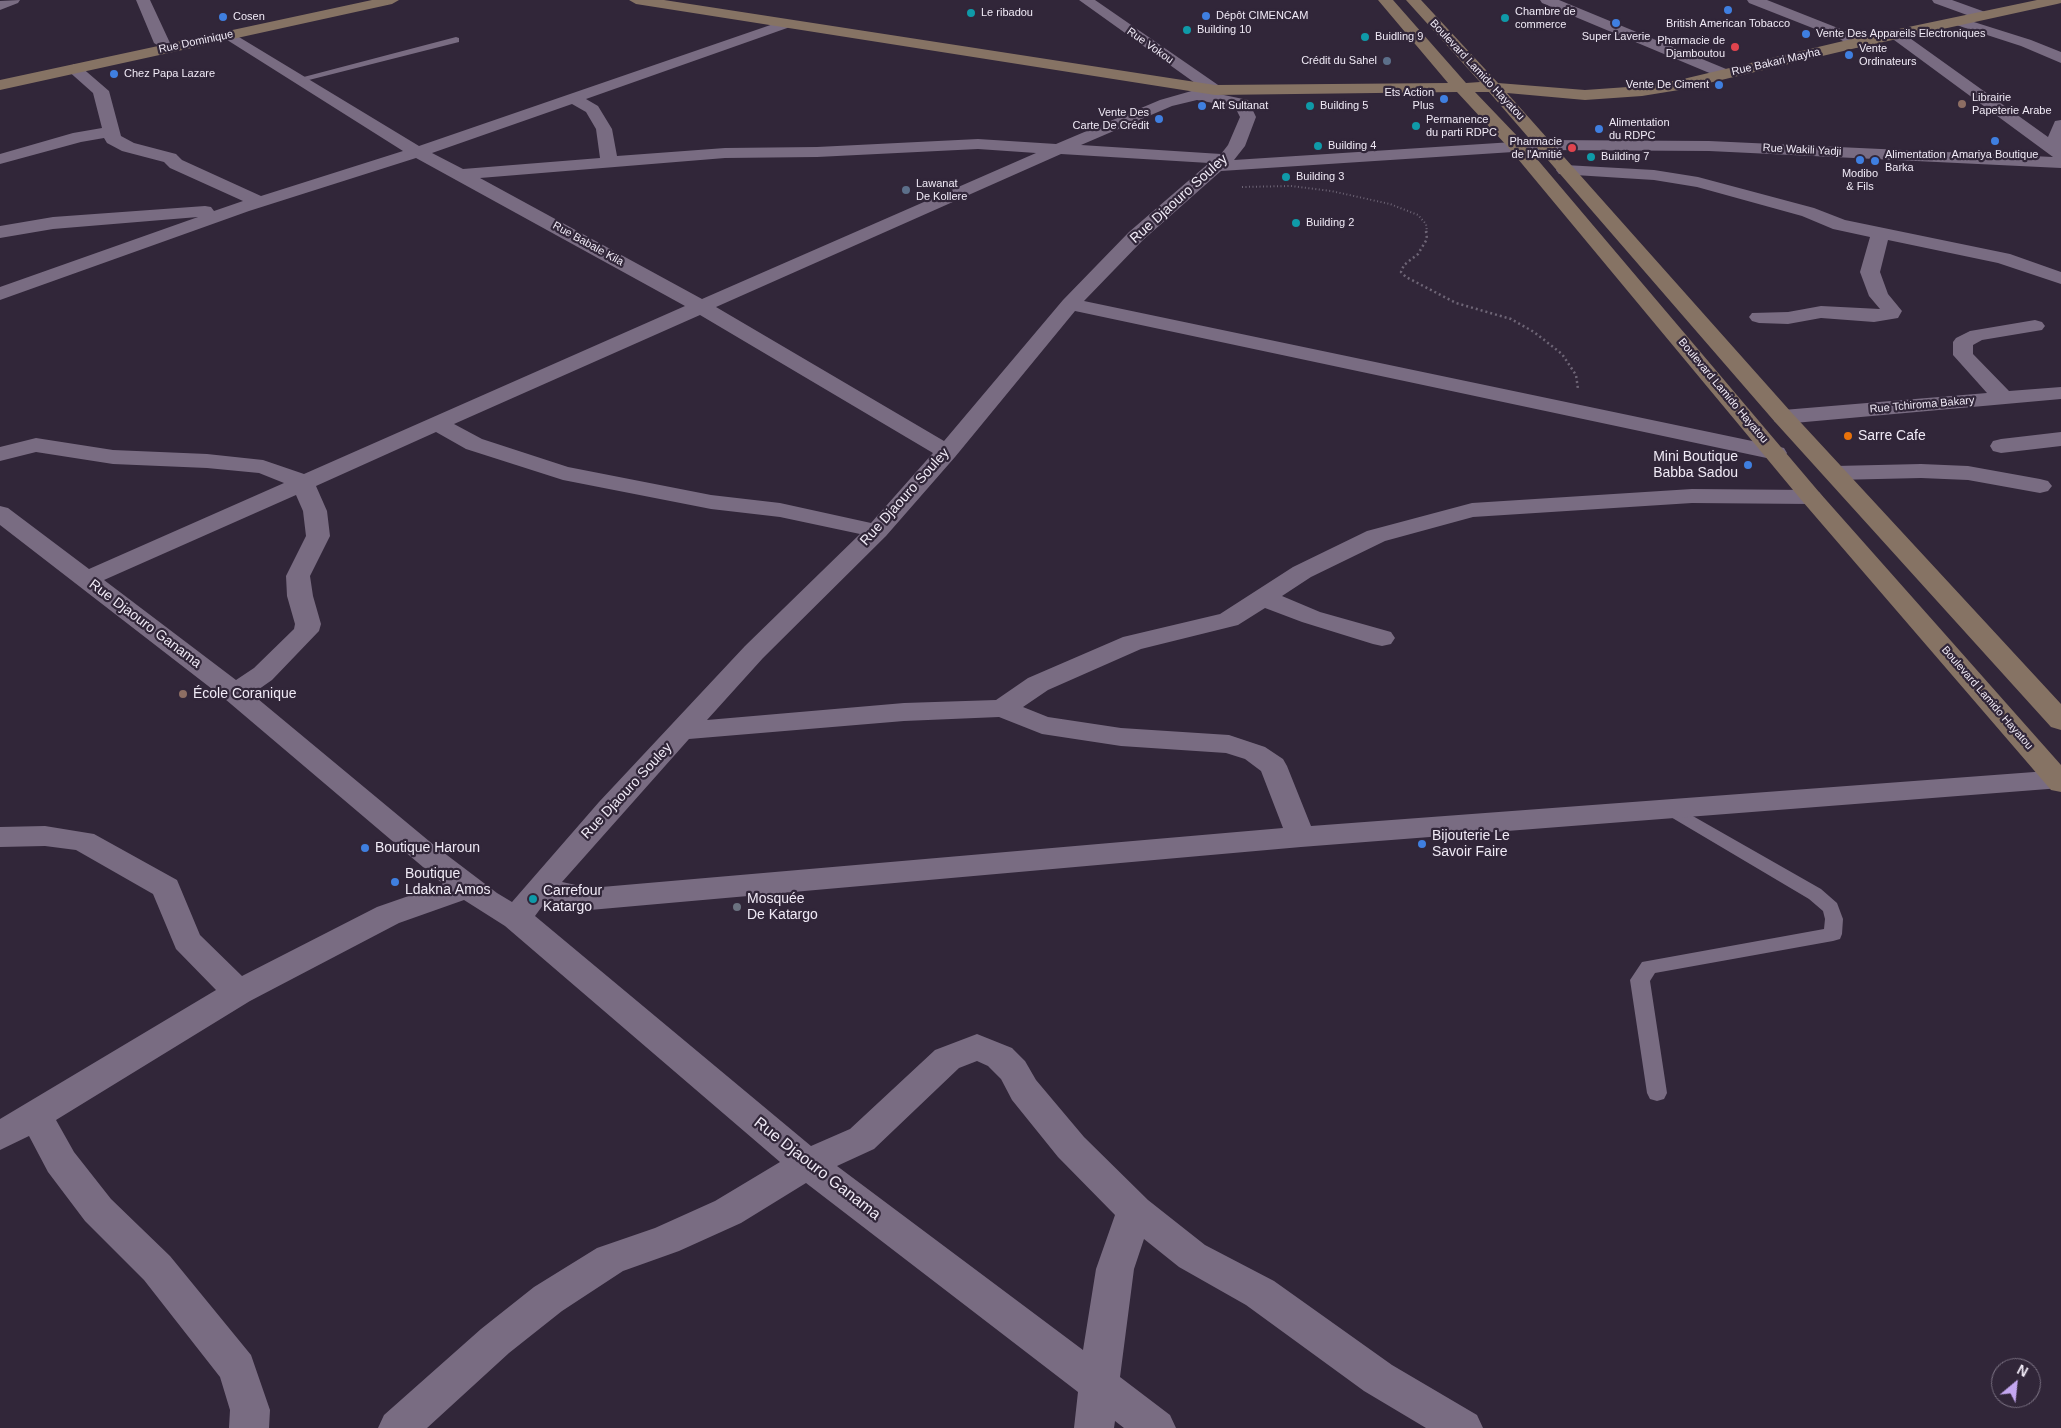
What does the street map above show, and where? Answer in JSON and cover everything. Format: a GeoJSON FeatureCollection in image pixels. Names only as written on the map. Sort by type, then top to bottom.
{"type":"FeatureCollection","features":[{"type":"Feature","properties":{"kind":"main road","name":"Rue Dominique"},"geometry":{"type":"LineString","coordinates":[[0,85],[216,36],[360,0]]}},
{"type":"Feature","properties":{"kind":"main road","name":"Rue Dominique"},"geometry":{"type":"LineString","coordinates":[[0,78],[162,43],[216,36],[392,0]]}},
{"type":"Feature","properties":{"kind":"main road","name":"Rue Bakari Mayha"},"geometry":{"type":"LineString","coordinates":[[636,0],[1206,93],[1493,87],[1602,94],[1642,91],[1725,74],[1895,34],[2057,0]]}},
{"type":"Feature","properties":{"kind":"main road","name":"Boulevard Lamido Hayatou"},"geometry":{"type":"LineString","coordinates":[[1385,0],[1517,147],[1776,453],[1811,497],[2060,780]]}},
{"type":"Feature","properties":{"kind":"main road","name":"Boulevard Lamido Hayatou"},"geometry":{"type":"LineString","coordinates":[[1413,0],[1517,113],[1783,417],[2061,721]]}},
{"type":"Feature","properties":{"kind":"main road"},"geometry":{"type":"LineString","coordinates":[[1517,113],[1531,100],[1554,92]]}},
{"type":"Feature","properties":{"kind":"main road"},"geometry":{"type":"LineString","coordinates":[[1658,313],[1690,312]]}},
{"type":"Feature","properties":{"kind":"street"},"geometry":{"type":"LineString","coordinates":[[0,6],[13,0]]}},
{"type":"Feature","properties":{"kind":"street"},"geometry":{"type":"LineString","coordinates":[[143,0],[162,43]]}},
{"type":"Feature","properties":{"kind":"street","name":"Rue Vokou"},"geometry":{"type":"LineString","coordinates":[[1086,0],[1206,93]]}},
{"type":"Feature","properties":{"kind":"street"},"geometry":{"type":"LineString","coordinates":[[1547,0],[1725,74]]}},
{"type":"Feature","properties":{"kind":"street"},"geometry":{"type":"LineString","coordinates":[[1755,0],[1843,35],[1856,43]]}},
{"type":"Feature","properties":{"kind":"street"},"geometry":{"type":"LineString","coordinates":[[1939,0],[1983,16]]}},
{"type":"Feature","properties":{"kind":"street"},"geometry":{"type":"LineString","coordinates":[[1958,21],[2026,43],[2061,58]]}},
{"type":"Feature","properties":{"kind":"street"},"geometry":{"type":"LineString","coordinates":[[0,294],[251,205],[417,152],[786,24]]}},
{"type":"Feature","properties":{"kind":"street"},"geometry":{"type":"LineString","coordinates":[[1895,34],[2056,148],[2061,125]]}},
{"type":"Feature","properties":{"kind":"street","name":"Rue Babale Kila"},"geometry":{"type":"LineString","coordinates":[[216,36],[301,79],[417,152],[703,308],[947,452]]}},
{"type":"Feature","properties":{"kind":"street"},"geometry":{"type":"LineString","coordinates":[[74,69],[101,91],[109,132],[113,139],[128,147],[170,158],[176,164],[251,205]]}},
{"type":"Feature","properties":{"kind":"street"},"geometry":{"type":"LineString","coordinates":[[86,579],[436,423],[703,308],[1058,149],[1166,103],[1206,93]]}},
{"type":"Feature","properties":{"kind":"street","name":"Rue Djaouro Souley"},"geometry":{"type":"LineString","coordinates":[[516,918],[542,885],[754,652],[877,531],[947,452],[1070,304],[1136,236],[1197,181],[1222,162],[1236,146],[1248,117],[1242,104],[1206,93]]}},
{"type":"Feature","properties":{"kind":"street"},"geometry":{"type":"LineString","coordinates":[[574,98],[592,109],[604,129],[609,163]]}},
{"type":"Feature","properties":{"kind":"street"},"geometry":{"type":"LineString","coordinates":[[0,159],[79,137],[109,132]]}},
{"type":"Feature","properties":{"kind":"street","name":"Rue Wakili Yadji"},"geometry":{"type":"LineString","coordinates":[[460,174],[548,165],[609,163],[726,153],[817,152],[978,144],[1222,162],[1544,145],[1709,146],[2061,164]]}},
{"type":"Feature","properties":{"kind":"street"},"geometry":{"type":"LineString","coordinates":[[1565,170],[1654,175],[1698,182],[1808,212],[1840,225],[2003,258],[2061,278]]}},
{"type":"Feature","properties":{"kind":"street"},"geometry":{"type":"LineString","coordinates":[[0,232],[53,223],[251,205]]}},
{"type":"Feature","properties":{"kind":"street"},"geometry":{"type":"LineString","coordinates":[[1759,317],[1788,318],[1821,312],[1874,316],[1892,314],[1892,311],[1879,296],[1870,272],[1880,234]]}},
{"type":"Feature","properties":{"kind":"street"},"geometry":{"type":"LineString","coordinates":[[1070,304],[1776,453]]}},
{"type":"Feature","properties":{"kind":"street"},"geometry":{"type":"LineString","coordinates":[[2004,398],[1963,355],[1963,342],[1977,335],[2035,326]]}},
{"type":"Feature","properties":{"kind":"street","name":"Rue Tchiroma Bakary"},"geometry":{"type":"LineString","coordinates":[[1783,417],[2061,393]]}},
{"type":"Feature","properties":{"kind":"street"},"geometry":{"type":"LineString","coordinates":[[436,423],[474,444],[563,473],[711,502],[780,510],[877,531]]}},
{"type":"Feature","properties":{"kind":"street"},"geometry":{"type":"LineString","coordinates":[[2001,446],[2061,439]]}},
{"type":"Feature","properties":{"kind":"street"},"geometry":{"type":"LineString","coordinates":[[0,454],[36,445],[113,457],[207,461],[263,467],[303,482],[315,511],[318,536],[298,576],[300,596],[308,624],[306,631],[264,674],[235,692]]}},
{"type":"Feature","properties":{"kind":"street"},"geometry":{"type":"LineString","coordinates":[[1835,473],[1920,471],[1968,473],[2040,486]]}},
{"type":"Feature","properties":{"kind":"street"},"geometry":{"type":"LineString","coordinates":[[1002,708],[1038,684],[1132,643],[1229,620],[1302,572],[1376,536],[1472,510],[1692,496],[1811,497]]}},
{"type":"Feature","properties":{"kind":"street","name":"Rue Djaouro Ganama"},"geometry":{"type":"LineString","coordinates":[[2,518],[235,692],[467,887],[516,918],[807,1164],[1100,1383],[1156,1428]]}},
{"type":"Feature","properties":{"kind":"street"},"geometry":{"type":"LineString","coordinates":[[1264,598],[1311,617],[1382,638]]}},
{"type":"Feature","properties":{"kind":"street"},"geometry":{"type":"LineString","coordinates":[[681,731],[904,712],[1002,708],[1042,725],[1120,737],[1229,744],[1255,753],[1273,766],[1302,837]]}},
{"type":"Feature","properties":{"kind":"street"},"geometry":{"type":"LineString","coordinates":[[542,885],[556,893],[590,898],[1302,837],[2060,780]]}},
{"type":"Feature","properties":{"kind":"street"},"geometry":{"type":"LineString","coordinates":[[0,837],[45,836],[82,842],[166,888],[186,941],[238,992]]}},
{"type":"Feature","properties":{"kind":"street"},"geometry":{"type":"LineString","coordinates":[[0,1136],[238,992],[388,915],[467,887]]}},
{"type":"Feature","properties":{"kind":"street"},"geometry":{"type":"LineString","coordinates":[[398,1428],[495,1341],[548,1299],[610,1259],[666,1240],[728,1212],[807,1164],[862,1139],[947,1059],[977,1046],[996,1054],[1013,1070],[1024,1090],[1071,1148],[1135,1211],[1192,1256],[1260,1293],[1316,1336],[1378,1378],[1463,1428]]}},
{"type":"Feature","properties":{"kind":"street"},"geometry":{"type":"LineString","coordinates":[[35,1116],[61,1162],[98,1210],[157,1268],[237,1368],[250,1410],[249,1428]]}},
{"type":"Feature","properties":{"kind":"street"},"geometry":{"type":"LineString","coordinates":[[1094,1428],[1115,1269],[1135,1211]]}},
{"type":"Feature","properties":{"kind":"lane"},"geometry":{"type":"LineString","coordinates":[[301,79],[456,40]]}},
{"type":"Feature","properties":{"kind":"lane"},"geometry":{"type":"LineString","coordinates":[[1657,1093],[1640,980],[1649,966],[1833,934],[1834,919],[1831,908],[1815,894],[1670,809]]}},
{"type":"Feature","properties":{"kind":"path"},"geometry":{"type":"LineString","coordinates":[[1197,181],[1251,189],[1291,186],[1331,191],[1390,204],[1418,215],[1426,224],[1427,239],[1418,254],[1404,265],[1401,272],[1406,277],[1456,303],[1510,319],[1544,339],[1562,354],[1576,375],[1578,412]]}},
{"type":"Feature","properties":{"kind":"place","name":"British American Tobacco"},"geometry":{"type":"Point","coordinates":[1728,10]}},
{"type":"Feature","properties":{"kind":"place","name":"Le ribadou"},"geometry":{"type":"Point","coordinates":[971,13]}},
{"type":"Feature","properties":{"kind":"place","name":"Dépôt CIMENCAM"},"geometry":{"type":"Point","coordinates":[1206,16]}},
{"type":"Feature","properties":{"kind":"place","name":"Cosen"},"geometry":{"type":"Point","coordinates":[223,17]}},
{"type":"Feature","properties":{"kind":"place","name":"Chambre de commerce"},"geometry":{"type":"Point","coordinates":[1505,18]}},
{"type":"Feature","properties":{"kind":"place","name":"Super Laverie"},"geometry":{"type":"Point","coordinates":[1616,23]}},
{"type":"Feature","properties":{"kind":"place","name":"Building 10"},"geometry":{"type":"Point","coordinates":[1187,30]}},
{"type":"Feature","properties":{"kind":"place","name":"Vente Des Appareils Electroniques"},"geometry":{"type":"Point","coordinates":[1806,34]}},
{"type":"Feature","properties":{"kind":"place","name":"Buidling 9"},"geometry":{"type":"Point","coordinates":[1365,37]}},
{"type":"Feature","properties":{"kind":"place","name":"Pharmacie de Djamboutou"},"geometry":{"type":"Point","coordinates":[1735,47]}},
{"type":"Feature","properties":{"kind":"place","name":"Vente Ordinateurs"},"geometry":{"type":"Point","coordinates":[1849,55]}},
{"type":"Feature","properties":{"kind":"place","name":"Crédit du Sahel"},"geometry":{"type":"Point","coordinates":[1387,61]}},
{"type":"Feature","properties":{"kind":"place","name":"Chez Papa Lazare"},"geometry":{"type":"Point","coordinates":[114,74]}},
{"type":"Feature","properties":{"kind":"place","name":"Vente De Ciment"},"geometry":{"type":"Point","coordinates":[1719,85]}},
{"type":"Feature","properties":{"kind":"place","name":"Ets Action Plus"},"geometry":{"type":"Point","coordinates":[1444,99]}},
{"type":"Feature","properties":{"kind":"place","name":"Librairie Papeterie Arabe"},"geometry":{"type":"Point","coordinates":[1962,104]}},
{"type":"Feature","properties":{"kind":"place","name":"Alt Sultanat"},"geometry":{"type":"Point","coordinates":[1202,106]}},
{"type":"Feature","properties":{"kind":"place","name":"Building 5"},"geometry":{"type":"Point","coordinates":[1310,106]}},
{"type":"Feature","properties":{"kind":"place","name":"Vente Des Carte De Crédit"},"geometry":{"type":"Point","coordinates":[1159,119]}},
{"type":"Feature","properties":{"kind":"place","name":"Permanence du parti RDPC"},"geometry":{"type":"Point","coordinates":[1416,126]}},
{"type":"Feature","properties":{"kind":"place","name":"Alimentation du RDPC"},"geometry":{"type":"Point","coordinates":[1599,129]}},
{"type":"Feature","properties":{"kind":"place","name":"Amariya Boutique"},"geometry":{"type":"Point","coordinates":[1995,141]}},
{"type":"Feature","properties":{"kind":"place","name":"Building 4"},"geometry":{"type":"Point","coordinates":[1318,146]}},
{"type":"Feature","properties":{"kind":"place","name":"Pharmacie de l'Amitié"},"geometry":{"type":"Point","coordinates":[1572,148]}},
{"type":"Feature","properties":{"kind":"place","name":"Building 7"},"geometry":{"type":"Point","coordinates":[1591,157]}},
{"type":"Feature","properties":{"kind":"place","name":"Modibo & Fils"},"geometry":{"type":"Point","coordinates":[1860,160]}},
{"type":"Feature","properties":{"kind":"place","name":"Alimentation Barka"},"geometry":{"type":"Point","coordinates":[1875,161]}},
{"type":"Feature","properties":{"kind":"place","name":"Building 3"},"geometry":{"type":"Point","coordinates":[1286,177]}},
{"type":"Feature","properties":{"kind":"place","name":"Lawanat De Kollere"},"geometry":{"type":"Point","coordinates":[906,190]}},
{"type":"Feature","properties":{"kind":"place","name":"Building 2"},"geometry":{"type":"Point","coordinates":[1296,223]}},
{"type":"Feature","properties":{"kind":"place","name":"Sarre Cafe"},"geometry":{"type":"Point","coordinates":[1848,436]}},
{"type":"Feature","properties":{"kind":"place","name":"Mini Boutique Babba Sadou"},"geometry":{"type":"Point","coordinates":[1748,465]}},
{"type":"Feature","properties":{"kind":"place","name":"École Coranique"},"geometry":{"type":"Point","coordinates":[183,694]}},
{"type":"Feature","properties":{"kind":"place","name":"Bijouterie Le Savoir Faire"},"geometry":{"type":"Point","coordinates":[1422,844]}},
{"type":"Feature","properties":{"kind":"place","name":"Boutique Haroun"},"geometry":{"type":"Point","coordinates":[365,848]}},
{"type":"Feature","properties":{"kind":"place","name":"Boutique Ldakna Amos"},"geometry":{"type":"Point","coordinates":[395,882]}},
{"type":"Feature","properties":{"kind":"place","name":"Carrefour Katargo"},"geometry":{"type":"Point","coordinates":[533,899]}},
{"type":"Feature","properties":{"kind":"place","name":"Mosquée De Katargo"},"geometry":{"type":"Point","coordinates":[737,907]}}]}
